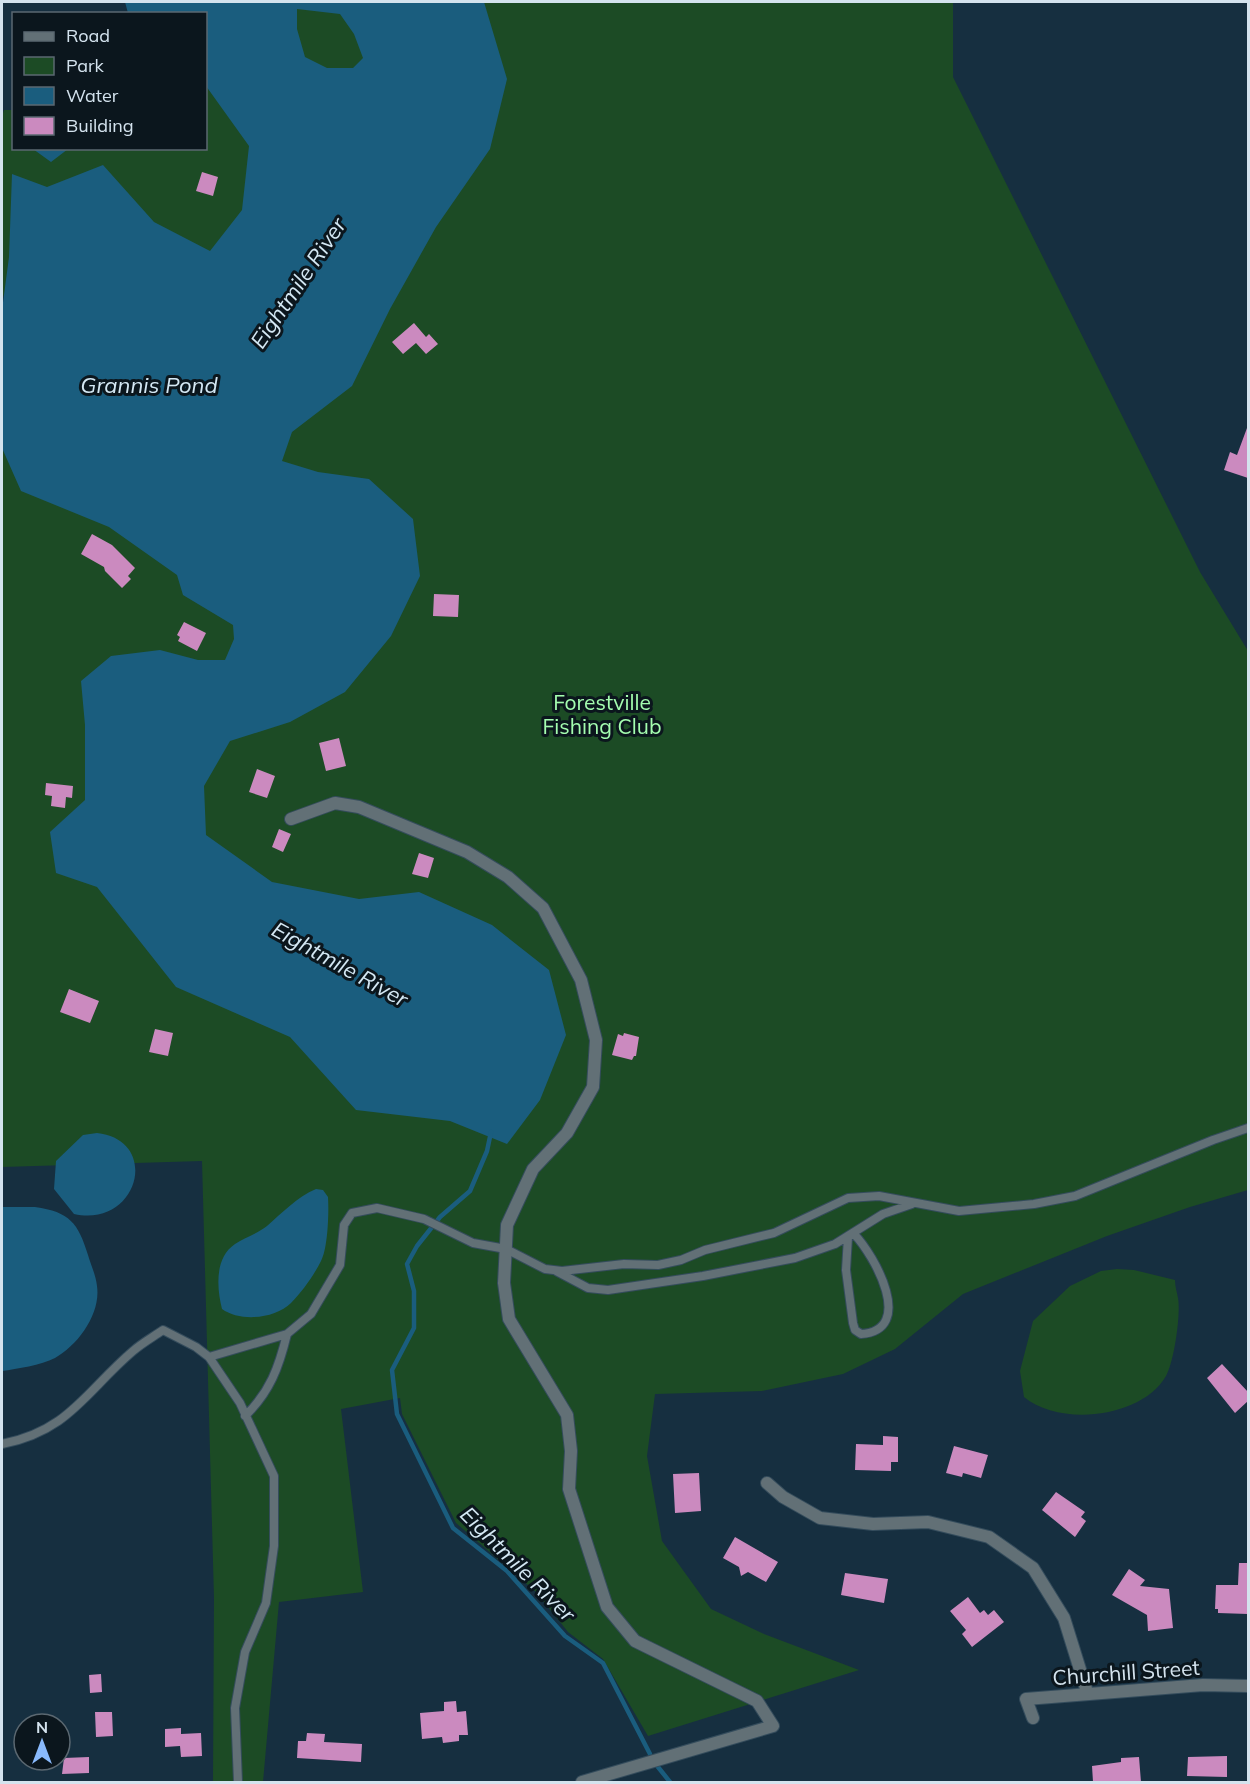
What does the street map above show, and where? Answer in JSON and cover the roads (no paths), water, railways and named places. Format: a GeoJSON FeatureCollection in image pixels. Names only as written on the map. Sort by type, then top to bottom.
{"type":"FeatureCollection","features":[{"type":"Feature","properties":{"kind":"street"},"geometry":{"type":"LineString","coordinates":[[291,819],[335,803],[359,807],[467,852],[508,876],[543,908],[581,980],[596,1040],[593,1087],[567,1132],[533,1169],[507,1225],[504,1283],[509,1319],[567,1415],[571,1450],[569,1489],[607,1607],[635,1641],[757,1701],[773,1726],[582,1782]]}},
{"type":"Feature","properties":{"kind":"street"},"geometry":{"type":"LineString","coordinates":[[767,1483],[783,1497],[820,1518],[873,1524],[928,1522],[989,1537],[1033,1568],[1064,1618],[1087,1692]]}},
{"type":"Feature","properties":{"kind":"street","name":"Churchill Street"},"geometry":{"type":"LineString","coordinates":[[1033,1718],[1026,1699],[1087,1692],[1203,1684],[1248,1686]]}},
{"type":"Feature","properties":{"kind":"lane"},"geometry":{"type":"LineString","coordinates":[[209,1358],[287,1334],[311,1314],[340,1265],[344,1225],[352,1212],[377,1208],[423,1219],[446,1228],[473,1243],[506,1249],[545,1269],[624,1264],[658,1265],[681,1260],[705,1250],[774,1233],[848,1198],[879,1196],[959,1211],[1034,1204],[1075,1196],[1248,1128]]}},
{"type":"Feature","properties":{"kind":"lane"},"geometry":{"type":"LineString","coordinates":[[555,1270],[588,1288],[608,1290],[703,1276],[795,1258],[851,1236],[884,1215],[913,1204]]}},
{"type":"Feature","properties":{"kind":"lane"},"geometry":{"type":"LineString","coordinates":[[851,1236],[867,1248],[877,1265],[886,1291],[888,1314],[882,1326],[872,1333],[861,1334],[855,1330],[851,1316],[846,1270],[851,1236]]}},
{"type":"Feature","properties":{"kind":"lane"},"geometry":{"type":"LineString","coordinates":[[2,1444],[23,1440],[67,1417],[133,1351],[164,1330],[196,1347],[209,1358],[245,1416],[274,1476],[274,1546],[266,1603],[246,1652],[235,1708],[238,1782]]}},
{"type":"Feature","properties":{"kind":"lane"},"geometry":{"type":"LineString","coordinates":[[245,1416],[262,1400],[275,1376],[287,1334]]}},
{"type":"Feature","properties":{"kind":"water","name":"Grannis Pond"},"geometry":{"type":"Polygon","coordinates":[[[125,2],[484,2],[507,79],[490,149],[436,227],[390,309],[352,386],[292,432],[282,461],[318,472],[369,479],[413,519],[420,576],[391,636],[345,692],[290,722],[230,741],[204,786],[206,835],[272,882],[359,899],[419,892],[492,925],[549,970],[566,1035],[540,1100],[507,1144],[450,1121],[356,1110],[290,1037],[176,987],[97,887],[56,873],[50,832],[85,800],[85,725],[81,681],[111,656],[160,650],[198,660],[225,660],[234,639],[233,625],[183,595],[177,575],[109,527],[21,491],[2,448],[2,310],[9,257],[12,174],[47,187],[103,165],[154,222],[210,251],[242,210],[249,146],[207,87],[207,12],[128,12],[125,2]],[[297,9],[297,29],[305,57],[327,68],[353,68],[363,58],[354,34],[340,14],[297,9]]]}},
{"type":"Feature","properties":{"kind":"water"},"geometry":{"type":"Polygon","coordinates":[[[34,150],[67,150],[51,162],[34,150]]]}},
{"type":"Feature","properties":{"kind":"water"},"geometry":{"type":"Polygon","coordinates":[[[97,1133],[117,1139],[130,1151],[135,1165],[134,1181],[127,1196],[114,1208],[96,1215],[74,1214],[54,1189],[56,1161],[83,1135],[97,1133]]]}},
{"type":"Feature","properties":{"kind":"water"},"geometry":{"type":"Polygon","coordinates":[[[316,1189],[323,1190],[328,1197],[327,1239],[321,1261],[303,1289],[291,1303],[276,1313],[248,1317],[238,1316],[222,1309],[218,1283],[220,1265],[228,1250],[263,1229],[296,1201],[316,1189]]]}},
{"type":"Feature","properties":{"kind":"water"},"geometry":{"type":"Polygon","coordinates":[[[2,1207],[35,1207],[57,1212],[65,1216],[76,1227],[96,1278],[95,1307],[86,1328],[64,1352],[43,1363],[2,1371],[2,1207]]]}},
{"type":"Feature","properties":{"kind":"waterway","name":"Eightmile River"},"geometry":{"type":"LineString","coordinates":[[491,1132],[487,1151],[470,1191],[440,1217],[417,1246],[407,1264],[414,1291],[414,1328],[392,1370],[397,1414],[453,1528],[507,1571],[565,1636],[603,1663],[650,1754]]}},
{"type":"Feature","properties":{"kind":"waterway","name":"Eightmile River"},"geometry":{"type":"LineString","coordinates":[[658,1767],[670,1782]]}},
{"type":"Feature","properties":{"kind":"park label","name":"Forestville Fishing Club"},"geometry":{"type":"Point","coordinates":[602,714]}}]}
